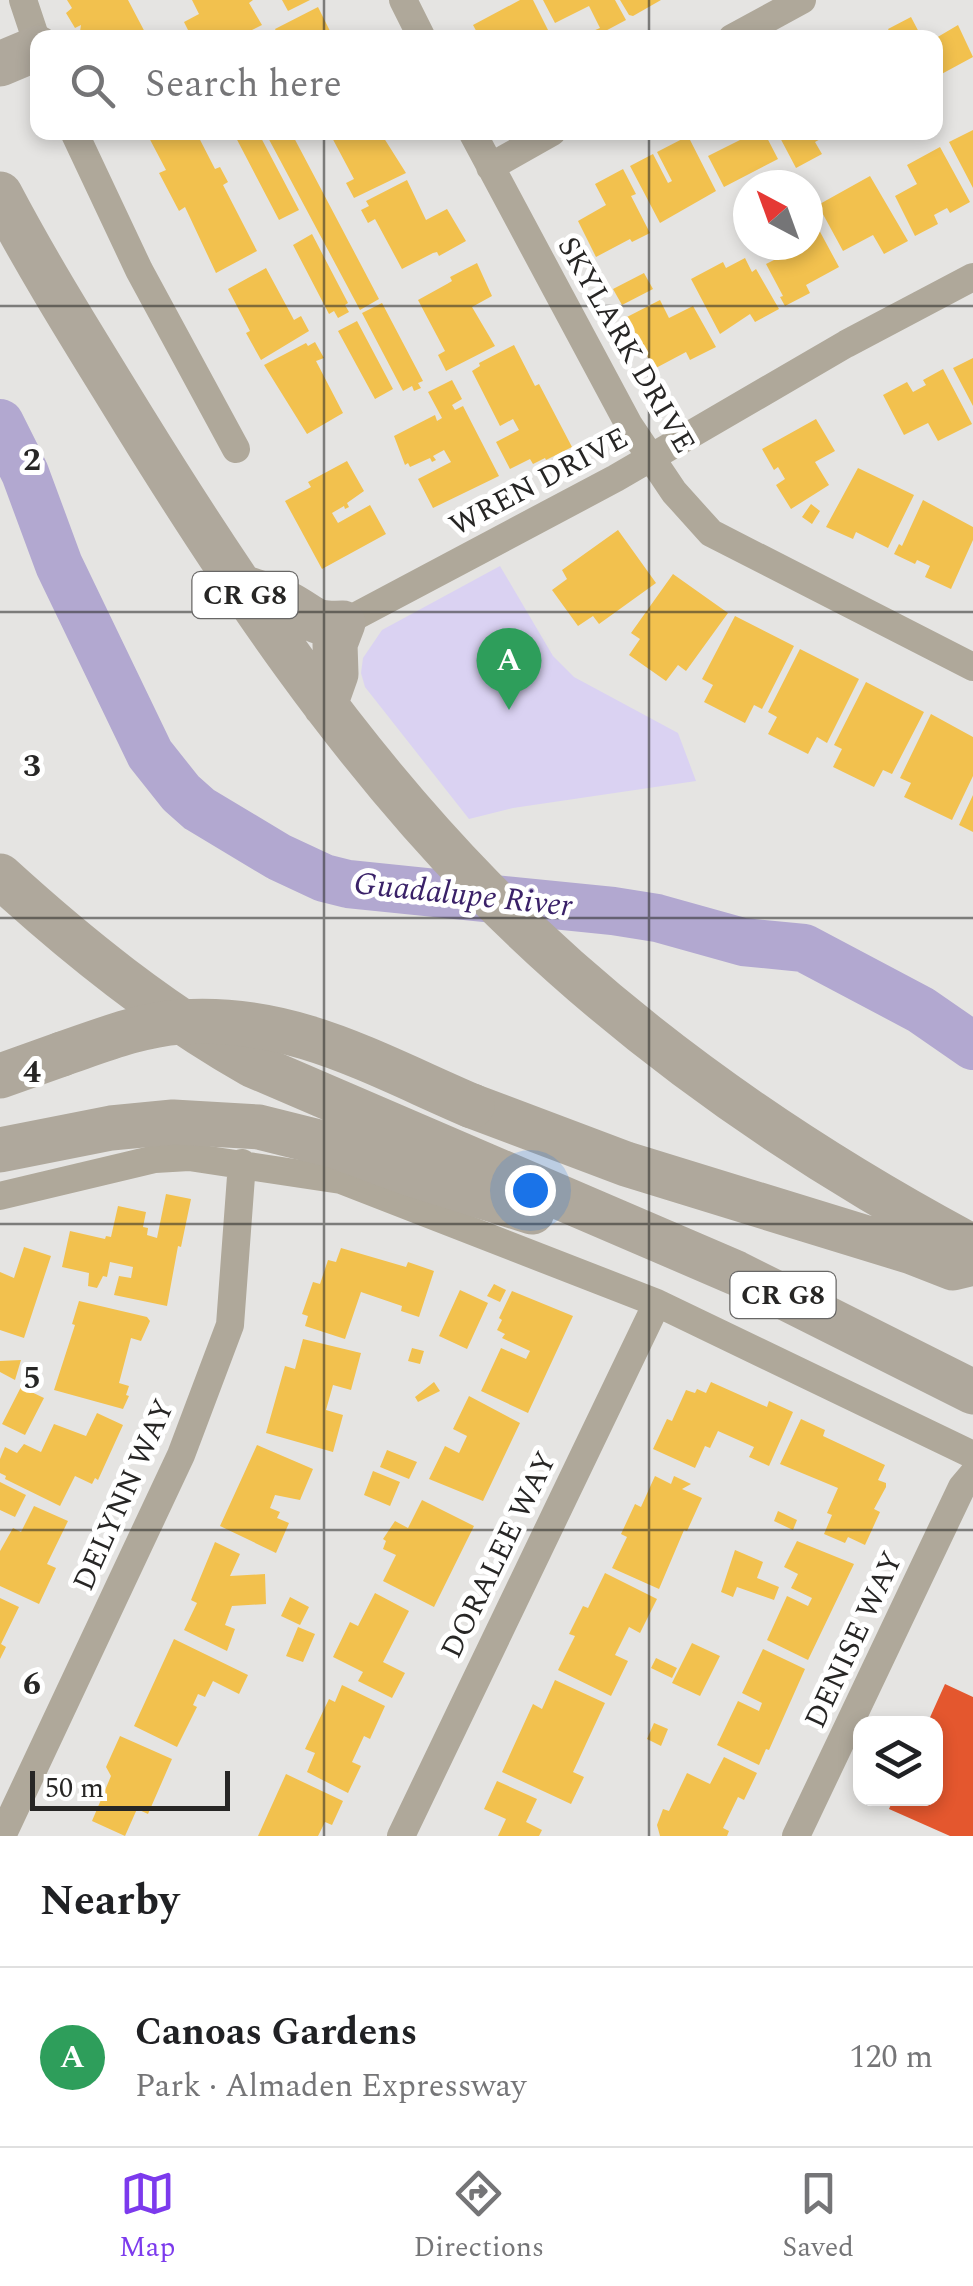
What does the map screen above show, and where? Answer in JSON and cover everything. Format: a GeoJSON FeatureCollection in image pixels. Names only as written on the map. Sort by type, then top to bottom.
{"type":"FeatureCollection","features":[{"type":"Feature","properties":{"kind":"main road"},"geometry":{"type":"LineString","coordinates":[[0,64],[30,50]]}},
{"type":"Feature","properties":{"kind":"main road","name":"CR G8"},"geometry":{"type":"LineString","coordinates":[[0,194],[76,330],[239,586],[326,705],[439,842],[518,924],[613,1008],[738,1105],[846,1177],[973,1247]]}},
{"type":"Feature","properties":{"kind":"main road"},"geometry":{"type":"LineString","coordinates":[[239,586],[293,606],[306,618],[322,624],[343,623],[335,644],[336,674],[326,705]]}},
{"type":"Feature","properties":{"kind":"main road","name":"CR G8"},"geometry":{"type":"LineString","coordinates":[[0,876],[101,965],[207,1040],[293,1084],[736,1273],[973,1392]]}},
{"type":"Feature","properties":{"kind":"main road"},"geometry":{"type":"LineString","coordinates":[[0,1076],[144,1028],[177,1022],[257,1024],[302,1034],[472,1106],[626,1164],[912,1252],[952,1268],[973,1263]]}},
{"type":"Feature","properties":{"kind":"main road"},"geometry":{"type":"LineString","coordinates":[[0,1150],[110,1128],[174,1122],[259,1127],[335,1146],[540,1214],[588,1211]]}},
{"type":"Feature","properties":{"kind":"street"},"geometry":{"type":"LineString","coordinates":[[23,0],[33,30]]}},
{"type":"Feature","properties":{"kind":"street"},"geometry":{"type":"LineString","coordinates":[[402,0],[418,30]]}},
{"type":"Feature","properties":{"kind":"street"},"geometry":{"type":"LineString","coordinates":[[747,30],[802,0]]}},
{"type":"Feature","properties":{"kind":"street"},"geometry":{"type":"LineString","coordinates":[[78,140],[139,270],[236,449]]}},
{"type":"Feature","properties":{"kind":"street","name":"SKYLARK DRIVE"},"geometry":{"type":"LineString","coordinates":[[476,140],[629,425],[674,492],[711,533],[973,667]]}},
{"type":"Feature","properties":{"kind":"street"},"geometry":{"type":"LineString","coordinates":[[490,167],[538,140]]}},
{"type":"Feature","properties":{"kind":"street","name":"WREN DRIVE"},"geometry":{"type":"LineString","coordinates":[[343,623],[651,458],[846,344],[973,277]]}},
{"type":"Feature","properties":{"kind":"street"},"geometry":{"type":"LineString","coordinates":[[0,1196],[155,1159],[188,1157],[341,1180],[657,1303],[973,1455]]}},
{"type":"Feature","properties":{"kind":"street","name":"DELYNN WAY"},"geometry":{"type":"LineString","coordinates":[[2,1836],[182,1456],[230,1326],[242,1163]]}},
{"type":"Feature","properties":{"kind":"street","name":"DORALEE WAY"},"geometry":{"type":"LineString","coordinates":[[401,1836],[657,1303]]}},
{"type":"Feature","properties":{"kind":"street","name":"DENISE WAY"},"geometry":{"type":"LineString","coordinates":[[796,1836],[962,1487],[973,1474]]}},
{"type":"Feature","properties":{"kind":"shaded area"},"geometry":{"type":"Polygon","coordinates":[[[500,566],[553,656],[574,677],[678,733],[696,781],[513,808],[469,819],[365,687],[361,673],[363,658],[382,630],[500,566]]]}},
{"type":"Feature","properties":{"kind":"building: Homes"},"geometry":{"type":"Polygon","coordinates":[[[67,0],[128,0],[144,30],[80,30],[81,25],[75,28],[66,13],[72,8],[67,0]]]}},
{"type":"Feature","properties":{"kind":"building: Homes"},"geometry":{"type":"Polygon","coordinates":[[[192,0],[253,0],[249,3],[262,25],[252,30],[188,30],[184,22],[199,14],[192,0]]]}},
{"type":"Feature","properties":{"kind":"building: Homes"},"geometry":{"type":"Polygon","coordinates":[[[282,0],[310,0],[288,11],[282,0]]]}},
{"type":"Feature","properties":{"kind":"building: Homes"},"geometry":{"type":"Polygon","coordinates":[[[520,0],[533,0],[548,30],[476,30],[473,25],[520,0]]]}},
{"type":"Feature","properties":{"kind":"building: Homes"},"geometry":{"type":"Polygon","coordinates":[[[543,0],[615,0],[626,20],[607,30],[595,30],[600,28],[589,6],[555,23],[543,0]]]}},
{"type":"Feature","properties":{"kind":"building: Homes"},"geometry":{"type":"Polygon","coordinates":[[[620,0],[661,0],[633,16],[620,0]]]}},
{"type":"Feature","properties":{"kind":"building: Homes"},"geometry":{"type":"Polygon","coordinates":[[[318,7],[330,30],[276,30],[318,7]]]}},
{"type":"Feature","properties":{"kind":"building: Homes"},"geometry":{"type":"Polygon","coordinates":[[[911,17],[918,30],[889,30],[911,17]]]}},
{"type":"Feature","properties":{"kind":"building: Homes"},"geometry":{"type":"Polygon","coordinates":[[[958,25],[973,57],[943,73],[943,34],[958,25]]]}},
{"type":"Feature","properties":{"kind":"building: Homes"},"geometry":{"type":"Polygon","coordinates":[[[973,130],[973,188],[949,142],[973,130]]]}},
{"type":"Feature","properties":{"kind":"building: Homes"},"geometry":{"type":"Polygon","coordinates":[[[150,140],[200,140],[215,169],[220,167],[228,182],[223,185],[257,251],[216,273],[185,207],[179,211],[159,173],[166,170],[150,140]]]}},
{"type":"Feature","properties":{"kind":"building: Homes"},"geometry":{"type":"Polygon","coordinates":[[[237,140],[262,140],[299,210],[279,220],[237,140]]]}},
{"type":"Feature","properties":{"kind":"building: Homes"},"geometry":{"type":"Polygon","coordinates":[[[269,140],[295,140],[379,299],[360,310],[269,140]]]}},
{"type":"Feature","properties":{"kind":"building: Homes"},"geometry":{"type":"Polygon","coordinates":[[[333,140],[385,140],[406,173],[354,198],[346,183],[354,179],[333,140]]]}},
{"type":"Feature","properties":{"kind":"building: Homes"},"geometry":{"type":"Polygon","coordinates":[[[680,140],[690,140],[716,191],[660,223],[630,166],[653,154],[668,183],[672,181],[657,152],[680,140]]]}},
{"type":"Feature","properties":{"kind":"building: Homes"},"geometry":{"type":"Polygon","coordinates":[[[740,140],[768,140],[778,159],[757,170],[733,170],[733,182],[724,187],[708,156],[740,140]]]}},
{"type":"Feature","properties":{"kind":"building: Homes"},"geometry":{"type":"Polygon","coordinates":[[[781,140],[819,140],[815,142],[822,154],[796,168],[781,140]]]}},
{"type":"Feature","properties":{"kind":"building: Homes"},"geometry":{"type":"Polygon","coordinates":[[[940,147],[970,202],[950,213],[947,208],[934,215],[938,224],[915,236],[895,196],[917,184],[907,165],[940,147]]]}},
{"type":"Feature","properties":{"kind":"building: Homes"},"geometry":{"type":"Polygon","coordinates":[[[623,169],[636,194],[631,196],[650,233],[596,257],[578,221],[606,205],[595,184],[623,169]]]}},
{"type":"Feature","properties":{"kind":"building: Homes"},"geometry":{"type":"Polygon","coordinates":[[[870,176],[908,241],[884,254],[873,235],[843,251],[823,214],[823,202],[870,176]]]}},
{"type":"Feature","properties":{"kind":"building: Homes"},"geometry":{"type":"Polygon","coordinates":[[[407,180],[426,220],[447,209],[466,241],[402,269],[375,219],[368,223],[361,210],[369,206],[366,201],[407,180]]]}},
{"type":"Feature","properties":{"kind":"building: Homes"},"geometry":{"type":"Polygon","coordinates":[[[312,234],[348,303],[345,305],[349,312],[338,318],[334,311],[329,314],[293,245],[312,234]]]}},
{"type":"Feature","properties":{"kind":"building: Homes"},"geometry":{"type":"Polygon","coordinates":[[[823,237],[839,267],[806,285],[810,293],[785,306],[766,264],[774,260],[823,260],[823,237]]]}},
{"type":"Feature","properties":{"kind":"building: Homes"},"geometry":{"type":"Polygon","coordinates":[[[746,260],[752,272],[756,269],[779,309],[755,322],[750,314],[720,334],[691,279],[723,262],[726,268],[746,260]]]}},
{"type":"Feature","properties":{"kind":"building: Homes"},"geometry":{"type":"Polygon","coordinates":[[[477,263],[492,296],[472,307],[495,346],[446,371],[438,355],[445,351],[418,300],[477,263]]]}},
{"type":"Feature","properties":{"kind":"building: Homes"},"geometry":{"type":"Polygon","coordinates":[[[266,268],[294,320],[301,316],[309,331],[261,360],[228,289],[266,268]]]}},
{"type":"Feature","properties":{"kind":"building: Homes"},"geometry":{"type":"Polygon","coordinates":[[[644,273],[653,289],[622,305],[613,289],[644,273]]]}},
{"type":"Feature","properties":{"kind":"building: Homes"},"geometry":{"type":"Polygon","coordinates":[[[660,300],[669,318],[693,306],[716,347],[690,360],[686,352],[654,369],[627,317],[660,300]]]}},
{"type":"Feature","properties":{"kind":"building: Homes"},"geometry":{"type":"Polygon","coordinates":[[[382,303],[423,381],[418,383],[421,388],[414,391],[412,386],[403,391],[362,313],[382,303]]]}},
{"type":"Feature","properties":{"kind":"building: Homes"},"geometry":{"type":"Polygon","coordinates":[[[357,321],[393,389],[375,399],[338,331],[357,321]]]}},
{"type":"Feature","properties":{"kind":"building: Homes"},"geometry":{"type":"Polygon","coordinates":[[[315,342],[324,358],[316,361],[343,413],[307,434],[264,365],[315,342]]]}},
{"type":"Feature","properties":{"kind":"building: Homes"},"geometry":{"type":"Polygon","coordinates":[[[514,345],[572,447],[546,460],[533,464],[530,459],[510,469],[496,442],[519,430],[513,419],[500,426],[472,371],[479,363],[514,345]]]}},
{"type":"Feature","properties":{"kind":"building: Homes"},"geometry":{"type":"Polygon","coordinates":[[[973,358],[973,406],[953,368],[973,358]]]}},
{"type":"Feature","properties":{"kind":"building: Homes"},"geometry":{"type":"Polygon","coordinates":[[[943,369],[972,424],[938,441],[928,423],[904,435],[883,395],[907,382],[913,392],[926,385],[923,380],[943,369]]]}},
{"type":"Feature","properties":{"kind":"building: Homes"},"geometry":{"type":"Polygon","coordinates":[[[452,380],[462,399],[452,405],[455,410],[463,406],[499,476],[433,508],[418,479],[451,462],[444,450],[433,456],[436,460],[432,462],[430,458],[410,467],[405,465],[394,436],[435,415],[437,421],[442,418],[428,392],[452,380]]]}},
{"type":"Feature","properties":{"kind":"building: Homes"},"geometry":{"type":"Polygon","coordinates":[[[816,419],[835,451],[815,462],[829,485],[791,509],[776,485],[785,479],[778,467],[774,470],[762,449],[816,419]]]}},
{"type":"Feature","properties":{"kind":"building: Homes"},"geometry":{"type":"Polygon","coordinates":[[[347,461],[364,491],[347,503],[349,507],[332,513],[338,523],[370,505],[386,534],[322,569],[285,501],[311,487],[308,482],[347,461]]]}},
{"type":"Feature","properties":{"kind":"building: Homes"},"geometry":{"type":"Polygon","coordinates":[[[858,468],[914,495],[888,548],[856,532],[853,539],[826,527],[858,468]]]}},
{"type":"Feature","properties":{"kind":"building: Homes"},"geometry":{"type":"Polygon","coordinates":[[[923,500],[973,527],[973,540],[951,589],[925,577],[930,566],[894,554],[899,544],[902,546],[923,500]]]}},
{"type":"Feature","properties":{"kind":"building: Homes"},"geometry":{"type":"Polygon","coordinates":[[[811,504],[820,511],[812,524],[802,517],[811,504]]]}},
{"type":"Feature","properties":{"kind":"building: Homes"},"geometry":{"type":"Polygon","coordinates":[[[618,530],[656,583],[599,624],[593,616],[578,626],[552,590],[567,579],[562,570],[618,530]]]}},
{"type":"Feature","properties":{"kind":"building: Homes"},"geometry":{"type":"Polygon","coordinates":[[[673,574],[728,613],[686,671],[678,665],[666,681],[629,655],[640,639],[631,633],[673,574]]]}},
{"type":"Feature","properties":{"kind":"building: Homes"},"geometry":{"type":"Polygon","coordinates":[[[735,616],[794,646],[762,709],[754,705],[745,723],[704,702],[713,685],[702,679],[735,616]]]}},
{"type":"Feature","properties":{"kind":"building: Homes"},"geometry":{"type":"Polygon","coordinates":[[[800,649],[859,679],[827,743],[817,737],[808,754],[768,734],[777,717],[768,712],[800,649]]]}},
{"type":"Feature","properties":{"kind":"building: Homes"},"geometry":{"type":"Polygon","coordinates":[[[866,682],[924,712],[892,774],[883,770],[874,787],[833,767],[842,749],[834,745],[866,682]]]}},
{"type":"Feature","properties":{"kind":"building: Homes"},"geometry":{"type":"Polygon","coordinates":[[[931,714],[973,737],[973,776],[952,820],[904,797],[911,783],[900,778],[931,714]]]}},
{"type":"Feature","properties":{"kind":"building: Homes"},"geometry":{"type":"Polygon","coordinates":[[[973,795],[973,832],[959,825],[973,795]]]}},
{"type":"Feature","properties":{"kind":"building: Homes"},"geometry":{"type":"Polygon","coordinates":[[[166,1194],[191,1199],[167,1306],[114,1295],[119,1276],[131,1278],[133,1267],[110,1262],[107,1277],[103,1276],[97,1288],[88,1286],[89,1273],[62,1267],[70,1231],[111,1237],[118,1206],[146,1212],[143,1227],[148,1228],[147,1235],[157,1238],[166,1194]]]}},
{"type":"Feature","properties":{"kind":"building: Homes"},"geometry":{"type":"Polygon","coordinates":[[[24,1247],[51,1256],[24,1338],[0,1330],[0,1272],[14,1278],[24,1247]]]}},
{"type":"Feature","properties":{"kind":"building: Homes"},"geometry":{"type":"Polygon","coordinates":[[[341,1248],[434,1271],[419,1317],[401,1311],[402,1306],[361,1292],[345,1339],[305,1326],[308,1316],[302,1314],[313,1282],[320,1284],[328,1260],[336,1262],[341,1248]]]}},
{"type":"Feature","properties":{"kind":"building: Homes"},"geometry":{"type":"Polygon","coordinates":[[[494,1284],[506,1290],[500,1302],[487,1296],[494,1284]]]}},
{"type":"Feature","properties":{"kind":"building: Homes"},"geometry":{"type":"Polygon","coordinates":[[[460,1290],[488,1303],[467,1349],[439,1336],[460,1290]]]}},
{"type":"Feature","properties":{"kind":"building: Homes"},"geometry":{"type":"Polygon","coordinates":[[[512,1291],[573,1316],[528,1413],[481,1391],[501,1348],[526,1359],[530,1351],[502,1338],[505,1334],[497,1330],[512,1291]]]}},
{"type":"Feature","properties":{"kind":"building: Homes"},"geometry":{"type":"Polygon","coordinates":[[[79,1301],[147,1317],[150,1321],[141,1341],[131,1338],[119,1383],[129,1386],[123,1409],[54,1390],[79,1301]]]}},
{"type":"Feature","properties":{"kind":"building: Homes"},"geometry":{"type":"Polygon","coordinates":[[[303,1339],[361,1353],[351,1390],[333,1385],[326,1410],[343,1415],[333,1452],[266,1433],[285,1366],[295,1369],[303,1339]]]}},
{"type":"Feature","properties":{"kind":"building: Homes"},"geometry":{"type":"Polygon","coordinates":[[[412,1348],[424,1351],[420,1364],[408,1361],[412,1348]]]}},
{"type":"Feature","properties":{"kind":"building: Homes"},"geometry":{"type":"Polygon","coordinates":[[[21,1360],[15,1380],[0,1372],[0,1361],[21,1360]]]}},
{"type":"Feature","properties":{"kind":"building: Homes"},"geometry":{"type":"Polygon","coordinates":[[[434,1382],[440,1391],[418,1402],[415,1397],[434,1382]]]}},
{"type":"Feature","properties":{"kind":"building: Homes"},"geometry":{"type":"Polygon","coordinates":[[[711,1382],[767,1407],[769,1401],[793,1412],[769,1466],[749,1457],[754,1447],[718,1431],[710,1448],[705,1446],[695,1468],[653,1449],[686,1390],[706,1393],[711,1382]]]}},
{"type":"Feature","properties":{"kind":"building: Homes"},"geometry":{"type":"Polygon","coordinates":[[[21,1387],[44,1398],[25,1435],[2,1424],[21,1387]]]}},
{"type":"Feature","properties":{"kind":"building: Homes"},"geometry":{"type":"Polygon","coordinates":[[[469,1396],[520,1423],[483,1501],[429,1479],[445,1446],[459,1453],[467,1436],[453,1429],[469,1396]]]}},
{"type":"Feature","properties":{"kind":"building: Homes"},"geometry":{"type":"Polygon","coordinates":[[[97,1413],[123,1425],[98,1480],[95,1478],[92,1484],[75,1476],[60,1506],[0,1473],[5,1447],[17,1453],[24,1444],[41,1452],[54,1424],[86,1436],[97,1413]]]}},
{"type":"Feature","properties":{"kind":"building: Homes"},"geometry":{"type":"Polygon","coordinates":[[[801,1419],[825,1430],[823,1436],[885,1465],[878,1480],[886,1483],[886,1487],[874,1509],[880,1512],[865,1545],[848,1537],[845,1543],[824,1534],[832,1515],[827,1513],[838,1488],[780,1464],[801,1419]]]}},
{"type":"Feature","properties":{"kind":"building: Homes"},"geometry":{"type":"Polygon","coordinates":[[[257,1445],[313,1469],[300,1500],[275,1495],[270,1508],[280,1512],[277,1518],[289,1523],[276,1553],[220,1526],[257,1445]]]}},
{"type":"Feature","properties":{"kind":"building: Homes"},"geometry":{"type":"Polygon","coordinates":[[[387,1450],[417,1462],[409,1479],[380,1467],[387,1450]]]}},
{"type":"Feature","properties":{"kind":"building: Homes"},"geometry":{"type":"Polygon","coordinates":[[[373,1471],[400,1482],[390,1506],[364,1495],[373,1471]]]}},
{"type":"Feature","properties":{"kind":"building: Homes"},"geometry":{"type":"Polygon","coordinates":[[[655,1476],[671,1484],[674,1476],[691,1484],[682,1489],[702,1498],[659,1589],[612,1568],[627,1537],[621,1534],[635,1504],[641,1507],[655,1476]]]}},
{"type":"Feature","properties":{"kind":"building: Homes"},"geometry":{"type":"Polygon","coordinates":[[[0,1482],[26,1495],[15,1517],[0,1510],[0,1482]]]}},
{"type":"Feature","properties":{"kind":"building: Homes"},"geometry":{"type":"Polygon","coordinates":[[[422,1500],[474,1526],[434,1607],[383,1581],[396,1555],[383,1549],[383,1539],[395,1521],[408,1528],[422,1500]]]}},
{"type":"Feature","properties":{"kind":"building: Homes"},"geometry":{"type":"Polygon","coordinates":[[[34,1506],[68,1521],[47,1564],[56,1568],[39,1604],[0,1586],[0,1551],[13,1528],[21,1532],[34,1506]]]}},
{"type":"Feature","properties":{"kind":"building: Homes"},"geometry":{"type":"Polygon","coordinates":[[[778,1511],[797,1520],[793,1530],[774,1521],[778,1511]]]}},
{"type":"Feature","properties":{"kind":"building: Homes"},"geometry":{"type":"Polygon","coordinates":[[[797,1541],[854,1564],[808,1660],[767,1640],[787,1596],[808,1606],[812,1598],[791,1588],[798,1574],[784,1567],[797,1541]]]}},
{"type":"Feature","properties":{"kind":"building: Homes"},"geometry":{"type":"Polygon","coordinates":[[[215,1542],[240,1554],[230,1576],[265,1574],[266,1604],[232,1606],[225,1625],[235,1629],[227,1651],[184,1630],[197,1603],[191,1600],[215,1542]]]}},
{"type":"Feature","properties":{"kind":"building: Homes"},"geometry":{"type":"Polygon","coordinates":[[[735,1550],[763,1562],[757,1578],[779,1587],[774,1600],[737,1587],[733,1597],[721,1592],[735,1550]]]}},
{"type":"Feature","properties":{"kind":"building: Homes"},"geometry":{"type":"Polygon","coordinates":[[[605,1573],[657,1599],[640,1633],[629,1627],[615,1655],[628,1661],[611,1696],[558,1670],[575,1636],[569,1634],[583,1606],[588,1608],[605,1573]]]}},
{"type":"Feature","properties":{"kind":"building: Homes"},"geometry":{"type":"Polygon","coordinates":[[[375,1593],[409,1611],[383,1662],[405,1673],[392,1698],[358,1681],[363,1672],[333,1657],[350,1622],[358,1626],[375,1593]]]}},
{"type":"Feature","properties":{"kind":"building: Homes"},"geometry":{"type":"Polygon","coordinates":[[[290,1597],[309,1607],[300,1625],[281,1616],[290,1597]]]}},
{"type":"Feature","properties":{"kind":"building: Homes"},"geometry":{"type":"Polygon","coordinates":[[[0,1598],[19,1607],[1,1644],[6,1647],[0,1659],[0,1598]]]}},
{"type":"Feature","properties":{"kind":"building: Homes"},"geometry":{"type":"Polygon","coordinates":[[[298,1627],[315,1634],[303,1662],[286,1656],[298,1627]]]}},
{"type":"Feature","properties":{"kind":"building: Homes"},"geometry":{"type":"Polygon","coordinates":[[[174,1639],[248,1675],[239,1694],[213,1681],[205,1697],[198,1694],[193,1705],[197,1707],[177,1747],[134,1726],[174,1639]]]}},
{"type":"Feature","properties":{"kind":"building: Homes"},"geometry":{"type":"Polygon","coordinates":[[[692,1643],[720,1656],[700,1696],[672,1683],[692,1643]]]}},
{"type":"Feature","properties":{"kind":"building: Homes"},"geometry":{"type":"Polygon","coordinates":[[[763,1649],[805,1669],[759,1765],[717,1745],[738,1701],[759,1711],[762,1703],[742,1693],[763,1649]]]}},
{"type":"Feature","properties":{"kind":"building: Homes"},"geometry":{"type":"Polygon","coordinates":[[[656,1658],[677,1668],[672,1678],[651,1668],[656,1658]]]}},
{"type":"Feature","properties":{"kind":"building: Homes"},"geometry":{"type":"Polygon","coordinates":[[[555,1680],[605,1703],[573,1772],[584,1777],[571,1804],[502,1772],[533,1704],[542,1709],[555,1680]]]}},
{"type":"Feature","properties":{"kind":"building: Homes"},"geometry":{"type":"Polygon","coordinates":[[[342,1685],[385,1706],[370,1739],[364,1736],[352,1762],[361,1766],[348,1793],[307,1772],[315,1753],[305,1749],[329,1699],[335,1702],[342,1685]]]}},
{"type":"Feature","properties":{"kind":"building: Homes"},"geometry":{"type":"Polygon","coordinates":[[[654,1723],[668,1729],[661,1746],[647,1739],[654,1723]]]}},
{"type":"Feature","properties":{"kind":"building: Homes"},"geometry":{"type":"Polygon","coordinates":[[[120,1736],[172,1759],[148,1814],[137,1809],[125,1836],[92,1821],[111,1776],[106,1767],[120,1736]]]}},
{"type":"Feature","properties":{"kind":"building: Homes"},"geometry":{"type":"Polygon","coordinates":[[[724,1757],[757,1773],[744,1800],[738,1797],[723,1828],[729,1831],[727,1836],[660,1836],[657,1825],[663,1809],[669,1811],[687,1773],[710,1784],[724,1757]]]}},
{"type":"Feature","properties":{"kind":"building: Homes"},"geometry":{"type":"Polygon","coordinates":[[[286,1774],[343,1801],[332,1825],[325,1822],[318,1836],[258,1836],[286,1774]]]}},
{"type":"Feature","properties":{"kind":"building: Homes"},"geometry":{"type":"Polygon","coordinates":[[[497,1781],[537,1799],[526,1822],[542,1830],[539,1836],[498,1836],[506,1819],[484,1809],[497,1781]]]}},
{"type":"Feature","properties":{"kind":"building: Shops"},"geometry":{"type":"Polygon","coordinates":[[[945,1684],[973,1697],[973,1836],[950,1836],[889,1809],[943,1806],[943,1716],[931,1716],[945,1684]]]}},
{"type":"Feature","properties":{"kind":"waterway","name":"Guadalupe River"},"geometry":{"type":"LineString","coordinates":[[0,423],[25,473],[59,565],[150,754],[199,809],[279,857],[324,878],[348,884],[613,911],[657,918],[743,942],[804,948],[921,1010],[973,1046]]}},
{"type":"Feature","properties":{"kind":"place","name":"Canoas Gardens"},"geometry":{"type":"Point","coordinates":[509,710]}}]}
